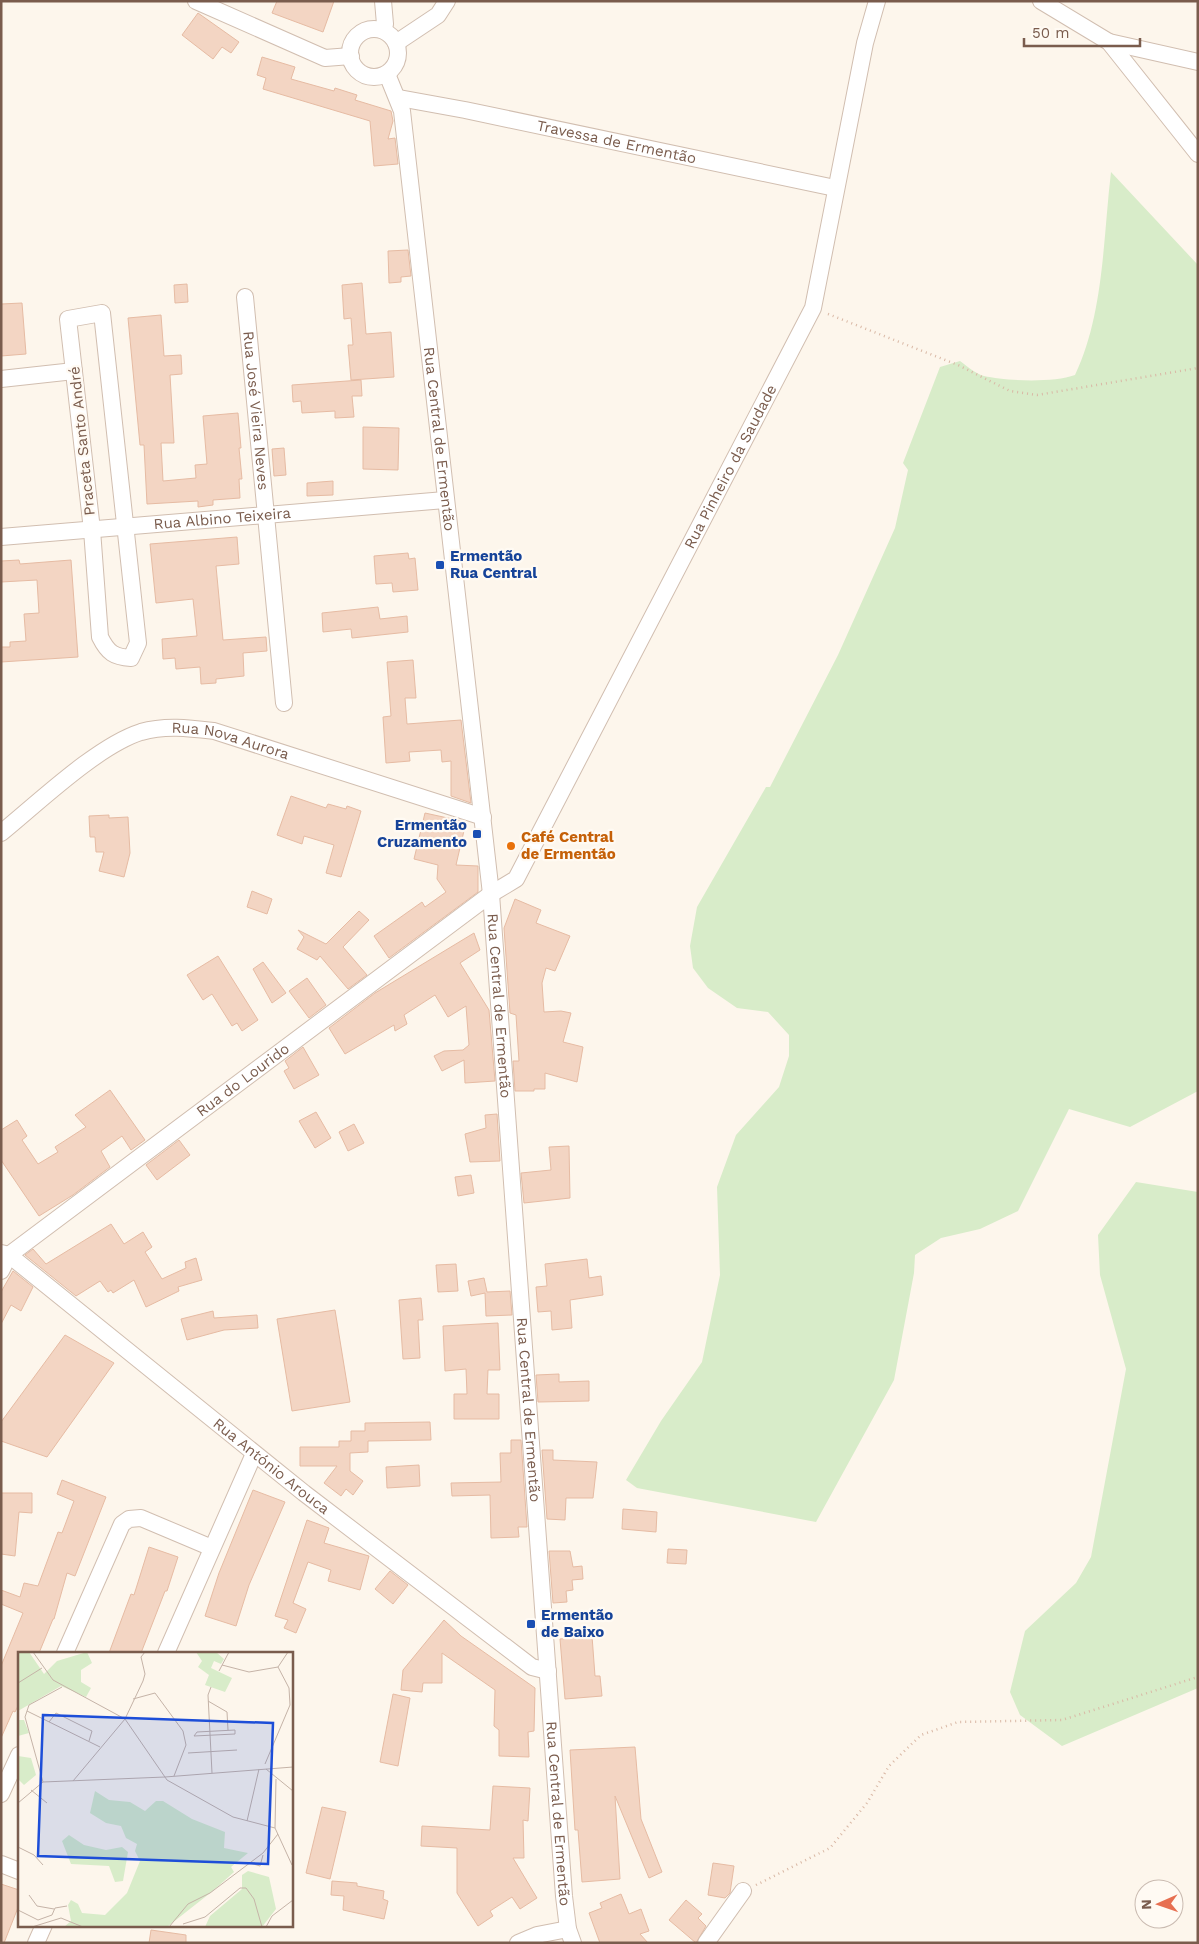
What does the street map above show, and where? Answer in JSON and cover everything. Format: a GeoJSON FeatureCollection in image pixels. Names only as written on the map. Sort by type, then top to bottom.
{"type":"FeatureCollection","features":[{"type":"Feature","properties":{"kind":"street"},"geometry":{"type":"LineString","coordinates":[[196,1],[326,58],[351,56]]}},
{"type":"Feature","properties":{"kind":"street"},"geometry":{"type":"LineString","coordinates":[[382,30],[385,24],[383,1]]}},
{"type":"Feature","properties":{"kind":"street"},"geometry":{"type":"LineString","coordinates":[[396,43],[438,15],[447,1]]}},
{"type":"Feature","properties":{"kind":"street","name":"Rua Pinheiro da Saudade"},"geometry":{"type":"LineString","coordinates":[[491,894],[516,880],[813,308],[835,188],[865,43],[877,1]]}},
{"type":"Feature","properties":{"kind":"street"},"geometry":{"type":"LineString","coordinates":[[1041,1],[1109,42],[1198,62]]}},
{"type":"Feature","properties":{"kind":"street"},"geometry":{"type":"LineString","coordinates":[[375,29],[382,30],[393,37],[399,55],[395,66],[387,74],[372,78],[354,68],[351,56],[354,40],[359,34],[375,29]]}},
{"type":"Feature","properties":{"kind":"street"},"geometry":{"type":"LineString","coordinates":[[1109,42],[1196,145]]}},
{"type":"Feature","properties":{"kind":"street","name":"Rua Central de Ermentão"},"geometry":{"type":"LineString","coordinates":[[387,74],[399,98],[409,169],[491,894],[548,1671],[571,1936]]}},
{"type":"Feature","properties":{"kind":"street","name":"Travessa de Ermentão"},"geometry":{"type":"LineString","coordinates":[[399,98],[465,110],[835,188]]}},
{"type":"Feature","properties":{"kind":"street","name":"Rua José Vieira Neves"},"geometry":{"type":"LineString","coordinates":[[245,297],[284,704]]}},
{"type":"Feature","properties":{"kind":"street","name":"Praceta Santo André"},"geometry":{"type":"LineString","coordinates":[[102,313],[126,527],[138,643],[131,658],[115,657],[106,649],[100,637],[92,530],[68,319],[102,313]]}},
{"type":"Feature","properties":{"kind":"street"},"geometry":{"type":"LineString","coordinates":[[1,378],[74,372]]}},
{"type":"Feature","properties":{"kind":"street","name":"Rua Albino Teixeira"},"geometry":{"type":"LineString","coordinates":[[1,537],[445,500]]}},
{"type":"Feature","properties":{"kind":"street","name":"Rua Nova Aurora"},"geometry":{"type":"LineString","coordinates":[[1,833],[98,755],[141,733],[179,726],[214,731],[483,817]]}},
{"type":"Feature","properties":{"kind":"street","name":"Rua do Lourido"},"geometry":{"type":"LineString","coordinates":[[1,1271],[5,1254],[491,894]]}},
{"type":"Feature","properties":{"kind":"street","name":"Rua António Arouca"},"geometry":{"type":"LineString","coordinates":[[5,1254],[254,1454],[532,1667],[548,1671]]}},
{"type":"Feature","properties":{"kind":"street"},"geometry":{"type":"LineString","coordinates":[[166,1652],[254,1454]]}},
{"type":"Feature","properties":{"kind":"street"},"geometry":{"type":"LineString","coordinates":[[65,1652],[122,1524],[129,1519],[141,1518],[212,1548]]}},
{"type":"Feature","properties":{"kind":"street"},"geometry":{"type":"LineString","coordinates":[[1,1794],[18,1757]]}},
{"type":"Feature","properties":{"kind":"street"},"geometry":{"type":"LineString","coordinates":[[1,1864],[18,1871]]}},
{"type":"Feature","properties":{"kind":"street"},"geometry":{"type":"LineString","coordinates":[[706,1943],[743,1891]]}},
{"type":"Feature","properties":{"kind":"street"},"geometry":{"type":"LineString","coordinates":[[36,1943],[44,1926]]}},
{"type":"Feature","properties":{"kind":"street"},"geometry":{"type":"LineString","coordinates":[[518,1943],[537,1935],[571,1936]]}},
{"type":"Feature","properties":{"kind":"path"},"geometry":{"type":"LineString","coordinates":[[813,308],[958,365],[1010,391],[1037,395],[1198,368]]}},
{"type":"Feature","properties":{"kind":"path"},"geometry":{"type":"LineString","coordinates":[[743,1891],[830,1848],[867,1803],[889,1766],[921,1735],[958,1722],[1062,1720],[1198,1677]]}},
{"type":"Feature","properties":{"kind":"green space"},"geometry":{"type":"Polygon","coordinates":[[[1111,172],[1198,265],[1198,1091],[1130,1127],[1069,1109],[1018,1211],[980,1229],[941,1238],[915,1255],[914,1273],[894,1380],[816,1522],[637,1488],[626,1480],[661,1421],[702,1362],[720,1275],[717,1187],[736,1135],[779,1087],[789,1056],[789,1035],[768,1012],[737,1008],[708,988],[693,968],[690,946],[697,907],[766,787],[770,787],[838,655],[895,528],[908,470],[903,463],[940,367],[960,361],[981,375],[1017,380],[1055,379],[1075,375],[1085,352],[1097,302],[1111,172]]]}},
{"type":"Feature","properties":{"kind":"green space"},"geometry":{"type":"Polygon","coordinates":[[[1136,1182],[1198,1192],[1198,1688],[1062,1746],[1020,1715],[1010,1692],[1025,1631],[1076,1583],[1091,1557],[1126,1369],[1100,1275],[1098,1235],[1136,1182]]]}},
{"type":"Feature","properties":{"kind":"building"},"geometry":{"type":"Polygon","coordinates":[[[277,1],[334,1],[323,32],[272,13],[277,1]]]}},
{"type":"Feature","properties":{"kind":"building"},"geometry":{"type":"Polygon","coordinates":[[[198,13],[239,42],[231,53],[222,47],[213,59],[182,35],[198,13]]]}},
{"type":"Feature","properties":{"kind":"building"},"geometry":{"type":"Polygon","coordinates":[[[262,57],[295,67],[291,79],[334,91],[335,88],[357,95],[355,100],[391,111],[393,121],[388,139],[395,138],[398,164],[374,166],[370,121],[263,89],[266,78],[257,75],[262,57]]]}},
{"type":"Feature","properties":{"kind":"building"},"geometry":{"type":"Polygon","coordinates":[[[408,250],[411,276],[401,277],[401,282],[389,283],[388,251],[408,250]]]}},
{"type":"Feature","properties":{"kind":"building"},"geometry":{"type":"Polygon","coordinates":[[[362,283],[366,334],[391,332],[394,377],[351,380],[348,345],[353,345],[351,318],[344,319],[342,285],[362,283]]]}},
{"type":"Feature","properties":{"kind":"building"},"geometry":{"type":"Polygon","coordinates":[[[187,284],[188,302],[175,303],[174,285],[187,284]]]}},
{"type":"Feature","properties":{"kind":"building"},"geometry":{"type":"Polygon","coordinates":[[[22,303],[26,354],[1,356],[1,304],[22,303]]]}},
{"type":"Feature","properties":{"kind":"building"},"geometry":{"type":"Polygon","coordinates":[[[161,315],[164,356],[181,355],[182,374],[170,375],[174,443],[161,443],[163,481],[196,478],[195,465],[207,464],[203,416],[238,413],[242,479],[239,479],[240,498],[213,500],[213,505],[198,507],[198,501],[147,504],[144,445],[140,445],[128,318],[161,315]]]}},
{"type":"Feature","properties":{"kind":"building"},"geometry":{"type":"Polygon","coordinates":[[[361,380],[362,396],[352,396],[354,417],[335,418],[335,411],[302,413],[301,401],[293,402],[292,385],[361,380]]]}},
{"type":"Feature","properties":{"kind":"building"},"geometry":{"type":"Polygon","coordinates":[[[363,427],[399,428],[398,470],[363,469],[363,427]]]}},
{"type":"Feature","properties":{"kind":"building"},"geometry":{"type":"Polygon","coordinates":[[[284,448],[286,475],[274,476],[272,449],[284,448]]]}},
{"type":"Feature","properties":{"kind":"building"},"geometry":{"type":"Polygon","coordinates":[[[333,481],[333,495],[307,496],[307,483],[333,481]]]}},
{"type":"Feature","properties":{"kind":"building"},"geometry":{"type":"Polygon","coordinates":[[[237,537],[239,564],[216,566],[223,640],[266,637],[267,651],[243,653],[244,676],[216,679],[216,683],[201,684],[200,667],[176,669],[175,658],[163,659],[162,639],[197,636],[193,599],[156,603],[150,544],[237,537]]]}},
{"type":"Feature","properties":{"kind":"building"},"geometry":{"type":"Polygon","coordinates":[[[408,553],[409,559],[415,558],[418,590],[393,592],[392,583],[376,584],[374,556],[408,553]]]}},
{"type":"Feature","properties":{"kind":"building"},"geometry":{"type":"Polygon","coordinates":[[[19,560],[20,564],[71,560],[78,657],[1,662],[1,647],[10,647],[10,642],[26,641],[24,614],[39,613],[37,580],[1,582],[1,561],[19,560]]]}},
{"type":"Feature","properties":{"kind":"building"},"geometry":{"type":"Polygon","coordinates":[[[378,607],[380,619],[407,616],[408,632],[352,638],[351,629],[323,632],[322,613],[378,607]]]}},
{"type":"Feature","properties":{"kind":"building"},"geometry":{"type":"Polygon","coordinates":[[[413,660],[416,698],[405,698],[407,724],[461,720],[471,803],[451,796],[451,761],[442,762],[441,750],[409,752],[410,761],[386,763],[383,717],[391,716],[387,662],[413,660]]]}},
{"type":"Feature","properties":{"kind":"building"},"geometry":{"type":"Polygon","coordinates":[[[291,796],[326,808],[328,804],[346,809],[347,806],[361,811],[341,877],[326,873],[334,845],[304,836],[302,844],[277,835],[291,796]]]}},
{"type":"Feature","properties":{"kind":"building"},"geometry":{"type":"Polygon","coordinates":[[[425,813],[466,822],[456,865],[478,866],[478,892],[389,958],[374,936],[422,902],[425,907],[446,892],[437,879],[438,865],[414,859],[425,813]]]}},
{"type":"Feature","properties":{"kind":"building"},"geometry":{"type":"Polygon","coordinates":[[[109,815],[109,818],[128,817],[130,853],[124,877],[99,871],[104,852],[96,852],[95,837],[90,837],[89,816],[109,815]]]}},
{"type":"Feature","properties":{"kind":"building"},"geometry":{"type":"Polygon","coordinates":[[[252,891],[272,899],[267,914],[247,907],[252,891]]]}},
{"type":"Feature","properties":{"kind":"building"},"geometry":{"type":"Polygon","coordinates":[[[515,899],[541,910],[536,923],[570,936],[555,971],[546,968],[542,983],[544,1012],[561,1011],[571,1013],[563,1042],[583,1047],[577,1082],[545,1073],[545,1089],[515,1091],[513,1061],[519,1061],[516,1015],[510,1013],[504,928],[515,899]]]}},
{"type":"Feature","properties":{"kind":"building"},"geometry":{"type":"Polygon","coordinates":[[[359,911],[369,920],[343,947],[367,975],[348,989],[320,956],[317,960],[297,949],[304,937],[298,930],[326,944],[359,911]]]}},
{"type":"Feature","properties":{"kind":"building"},"geometry":{"type":"Polygon","coordinates":[[[474,933],[480,950],[460,963],[489,1010],[495,1081],[465,1083],[464,1060],[442,1071],[434,1056],[444,1051],[463,1050],[469,1045],[466,1006],[448,1017],[435,995],[404,1015],[407,1024],[395,1031],[394,1025],[345,1054],[329,1028],[375,993],[474,933]]]}},
{"type":"Feature","properties":{"kind":"building"},"geometry":{"type":"Polygon","coordinates":[[[218,956],[258,1020],[242,1031],[237,1023],[232,1026],[212,994],[203,1000],[187,975],[218,956]]]}},
{"type":"Feature","properties":{"kind":"building"},"geometry":{"type":"Polygon","coordinates":[[[263,962],[286,993],[272,1003],[253,969],[263,962]]]}},
{"type":"Feature","properties":{"kind":"building"},"geometry":{"type":"Polygon","coordinates":[[[307,978],[326,1005],[309,1018],[289,991],[307,978]]]}},
{"type":"Feature","properties":{"kind":"building"},"geometry":{"type":"Polygon","coordinates":[[[303,1047],[319,1075],[294,1089],[284,1071],[289,1068],[285,1061],[303,1047]]]}},
{"type":"Feature","properties":{"kind":"building"},"geometry":{"type":"Polygon","coordinates":[[[110,1090],[145,1140],[131,1150],[122,1136],[101,1151],[110,1167],[73,1195],[39,1216],[1,1160],[1,1130],[17,1120],[27,1136],[22,1140],[38,1164],[58,1152],[55,1147],[86,1127],[75,1115],[110,1090]]]}},
{"type":"Feature","properties":{"kind":"building"},"geometry":{"type":"Polygon","coordinates":[[[316,1112],[331,1138],[315,1148],[299,1121],[316,1112]]]}},
{"type":"Feature","properties":{"kind":"building"},"geometry":{"type":"Polygon","coordinates":[[[497,1114],[500,1161],[470,1162],[465,1134],[486,1128],[485,1115],[497,1114]]]}},
{"type":"Feature","properties":{"kind":"building"},"geometry":{"type":"Polygon","coordinates":[[[354,1124],[364,1143],[348,1151],[339,1132],[354,1124]]]}},
{"type":"Feature","properties":{"kind":"building"},"geometry":{"type":"Polygon","coordinates":[[[179,1140],[190,1155],[157,1180],[146,1165],[179,1140]]]}},
{"type":"Feature","properties":{"kind":"building"},"geometry":{"type":"Polygon","coordinates":[[[569,1146],[570,1198],[524,1203],[521,1173],[551,1170],[549,1147],[569,1146]]]}},
{"type":"Feature","properties":{"kind":"building"},"geometry":{"type":"Polygon","coordinates":[[[471,1175],[474,1193],[458,1196],[455,1177],[471,1175]]]}},
{"type":"Feature","properties":{"kind":"building"},"geometry":{"type":"Polygon","coordinates":[[[111,1224],[124,1244],[143,1232],[152,1247],[145,1252],[162,1279],[186,1268],[185,1262],[196,1258],[202,1280],[178,1287],[179,1291],[146,1307],[134,1280],[113,1293],[111,1290],[108,1292],[100,1281],[76,1296],[25,1255],[33,1249],[46,1264],[111,1224]]]}},
{"type":"Feature","properties":{"kind":"building"},"geometry":{"type":"Polygon","coordinates":[[[587,1259],[589,1278],[601,1276],[603,1295],[570,1300],[572,1328],[552,1330],[551,1311],[538,1312],[536,1287],[547,1286],[545,1264],[587,1259]]]}},
{"type":"Feature","properties":{"kind":"building"},"geometry":{"type":"Polygon","coordinates":[[[456,1264],[458,1291],[438,1292],[436,1265],[456,1264]]]}},
{"type":"Feature","properties":{"kind":"building"},"geometry":{"type":"Polygon","coordinates":[[[13,1271],[33,1287],[21,1311],[11,1305],[1,1324],[1,1292],[13,1271]]]}},
{"type":"Feature","properties":{"kind":"building"},"geometry":{"type":"Polygon","coordinates":[[[484,1278],[487,1292],[510,1291],[512,1315],[486,1316],[485,1293],[471,1296],[468,1281],[484,1278]]]}},
{"type":"Feature","properties":{"kind":"building"},"geometry":{"type":"Polygon","coordinates":[[[421,1298],[423,1320],[418,1320],[420,1358],[403,1359],[399,1300],[421,1298]]]}},
{"type":"Feature","properties":{"kind":"building"},"geometry":{"type":"Polygon","coordinates":[[[335,1310],[350,1402],[292,1411],[277,1319],[335,1310]]]}},
{"type":"Feature","properties":{"kind":"building"},"geometry":{"type":"Polygon","coordinates":[[[213,1311],[214,1318],[257,1315],[258,1328],[224,1330],[187,1340],[181,1319],[213,1311]]]}},
{"type":"Feature","properties":{"kind":"building"},"geometry":{"type":"Polygon","coordinates":[[[498,1323],[500,1370],[488,1370],[487,1394],[499,1394],[499,1419],[454,1419],[454,1394],[467,1394],[466,1369],[445,1371],[443,1326],[498,1323]]]}},
{"type":"Feature","properties":{"kind":"building"},"geometry":{"type":"Polygon","coordinates":[[[65,1335],[114,1363],[47,1457],[1,1441],[1,1422],[65,1335]]]}},
{"type":"Feature","properties":{"kind":"building"},"geometry":{"type":"Polygon","coordinates":[[[559,1374],[559,1382],[589,1381],[589,1401],[538,1402],[536,1375],[559,1374]]]}},
{"type":"Feature","properties":{"kind":"building"},"geometry":{"type":"Polygon","coordinates":[[[430,1422],[431,1440],[368,1441],[368,1452],[350,1453],[350,1471],[363,1481],[353,1495],[346,1489],[341,1496],[324,1483],[337,1466],[300,1466],[300,1447],[339,1447],[339,1441],[351,1441],[351,1431],[365,1431],[365,1423],[430,1422]]]}},
{"type":"Feature","properties":{"kind":"building"},"geometry":{"type":"Polygon","coordinates":[[[511,1440],[521,1440],[527,1527],[518,1527],[519,1537],[491,1538],[490,1495],[452,1496],[451,1483],[501,1482],[500,1453],[511,1453],[511,1440]]]}},
{"type":"Feature","properties":{"kind":"building"},"geometry":{"type":"Polygon","coordinates":[[[542,1450],[553,1450],[553,1460],[597,1462],[593,1498],[566,1498],[565,1520],[547,1519],[542,1450]]]}},
{"type":"Feature","properties":{"kind":"building"},"geometry":{"type":"Polygon","coordinates":[[[419,1465],[420,1486],[387,1488],[386,1467],[419,1465]]]}},
{"type":"Feature","properties":{"kind":"building"},"geometry":{"type":"Polygon","coordinates":[[[62,1480],[106,1497],[75,1576],[67,1573],[54,1619],[39,1652],[18,1652],[18,1706],[15,1712],[13,1711],[1,1738],[1,1666],[23,1613],[1,1604],[1,1590],[20,1597],[24,1583],[38,1586],[58,1532],[62,1533],[74,1501],[57,1494],[62,1480]]]}},
{"type":"Feature","properties":{"kind":"building"},"geometry":{"type":"Polygon","coordinates":[[[253,1490],[285,1502],[249,1585],[236,1626],[205,1616],[219,1573],[253,1490]]]}},
{"type":"Feature","properties":{"kind":"building"},"geometry":{"type":"Polygon","coordinates":[[[1,1493],[32,1493],[32,1513],[19,1512],[15,1556],[1,1554],[1,1493]]]}},
{"type":"Feature","properties":{"kind":"building"},"geometry":{"type":"Polygon","coordinates":[[[623,1509],[657,1512],[656,1532],[622,1529],[623,1509]]]}},
{"type":"Feature","properties":{"kind":"building"},"geometry":{"type":"Polygon","coordinates":[[[307,1520],[329,1528],[324,1543],[369,1556],[360,1590],[328,1581],[331,1570],[308,1562],[293,1603],[306,1609],[296,1633],[284,1628],[288,1620],[275,1616],[307,1520]]]}},
{"type":"Feature","properties":{"kind":"building"},"geometry":{"type":"Polygon","coordinates":[[[149,1547],[178,1557],[167,1591],[165,1591],[141,1652],[109,1652],[131,1594],[134,1595],[149,1547]]]}},
{"type":"Feature","properties":{"kind":"building"},"geometry":{"type":"Polygon","coordinates":[[[668,1549],[687,1550],[686,1564],[667,1563],[668,1549]]]}},
{"type":"Feature","properties":{"kind":"building"},"geometry":{"type":"Polygon","coordinates":[[[549,1551],[570,1551],[573,1567],[582,1566],[583,1579],[572,1580],[573,1590],[566,1591],[567,1602],[553,1603],[549,1551]]]}},
{"type":"Feature","properties":{"kind":"building"},"geometry":{"type":"Polygon","coordinates":[[[390,1571],[408,1585],[393,1604],[375,1589],[390,1571]]]}},
{"type":"Feature","properties":{"kind":"building"},"geometry":{"type":"Polygon","coordinates":[[[444,1620],[461,1636],[535,1688],[534,1731],[528,1732],[529,1757],[499,1756],[499,1730],[494,1726],[495,1690],[442,1653],[442,1683],[423,1683],[422,1692],[401,1690],[403,1670],[444,1620]]]}},
{"type":"Feature","properties":{"kind":"building"},"geometry":{"type":"Polygon","coordinates":[[[592,1636],[595,1676],[600,1676],[602,1696],[565,1699],[560,1639],[592,1636]]]}},
{"type":"Feature","properties":{"kind":"building"},"geometry":{"type":"Polygon","coordinates":[[[393,1694],[410,1698],[398,1766],[380,1762],[393,1694]]]}},
{"type":"Feature","properties":{"kind":"building"},"geometry":{"type":"Polygon","coordinates":[[[635,1747],[641,1819],[662,1872],[649,1878],[615,1796],[620,1879],[582,1882],[578,1830],[575,1830],[570,1750],[635,1747]]]}},
{"type":"Feature","properties":{"kind":"building"},"geometry":{"type":"Polygon","coordinates":[[[493,1786],[530,1788],[528,1821],[523,1820],[524,1858],[513,1858],[537,1898],[520,1909],[512,1897],[490,1911],[493,1916],[478,1926],[457,1893],[457,1848],[421,1846],[422,1826],[490,1830],[493,1786]]]}},
{"type":"Feature","properties":{"kind":"building"},"geometry":{"type":"Polygon","coordinates":[[[322,1807],[346,1812],[330,1879],[306,1873],[322,1807]]]}},
{"type":"Feature","properties":{"kind":"building"},"geometry":{"type":"Polygon","coordinates":[[[713,1863],[734,1866],[730,1893],[725,1898],[708,1895],[713,1863]]]}},
{"type":"Feature","properties":{"kind":"building"},"geometry":{"type":"Polygon","coordinates":[[[332,1881],[357,1883],[357,1886],[384,1891],[383,1899],[388,1901],[384,1919],[343,1910],[344,1896],[331,1895],[332,1881]]]}},
{"type":"Feature","properties":{"kind":"building"},"geometry":{"type":"Polygon","coordinates":[[[1,1884],[18,1890],[18,1908],[4,1943],[1,1943],[1,1884]]]}},
{"type":"Feature","properties":{"kind":"building"},"geometry":{"type":"Polygon","coordinates":[[[621,1894],[629,1914],[641,1909],[649,1931],[640,1934],[648,1943],[600,1943],[589,1913],[602,1908],[600,1903],[621,1894]]]}},
{"type":"Feature","properties":{"kind":"building"},"geometry":{"type":"Polygon","coordinates":[[[686,1900],[702,1914],[698,1918],[706,1926],[696,1943],[669,1920],[686,1900]]]}},
{"type":"Feature","properties":{"kind":"building"},"geometry":{"type":"Polygon","coordinates":[[[151,1930],[186,1935],[186,1943],[149,1943],[151,1930]]]}},
{"type":"Feature","properties":{"kind":"place","name":"Ermentão Rua Central"},"geometry":{"type":"Point","coordinates":[440,565]}},
{"type":"Feature","properties":{"kind":"place","name":"Ermentão Cruzamento"},"geometry":{"type":"Point","coordinates":[477,834]}},
{"type":"Feature","properties":{"kind":"place","name":"Café Central de Ermentão"},"geometry":{"type":"Point","coordinates":[511,846]}},
{"type":"Feature","properties":{"kind":"place","name":"Ermentão de Baixo"},"geometry":{"type":"Point","coordinates":[531,1624]}}]}
